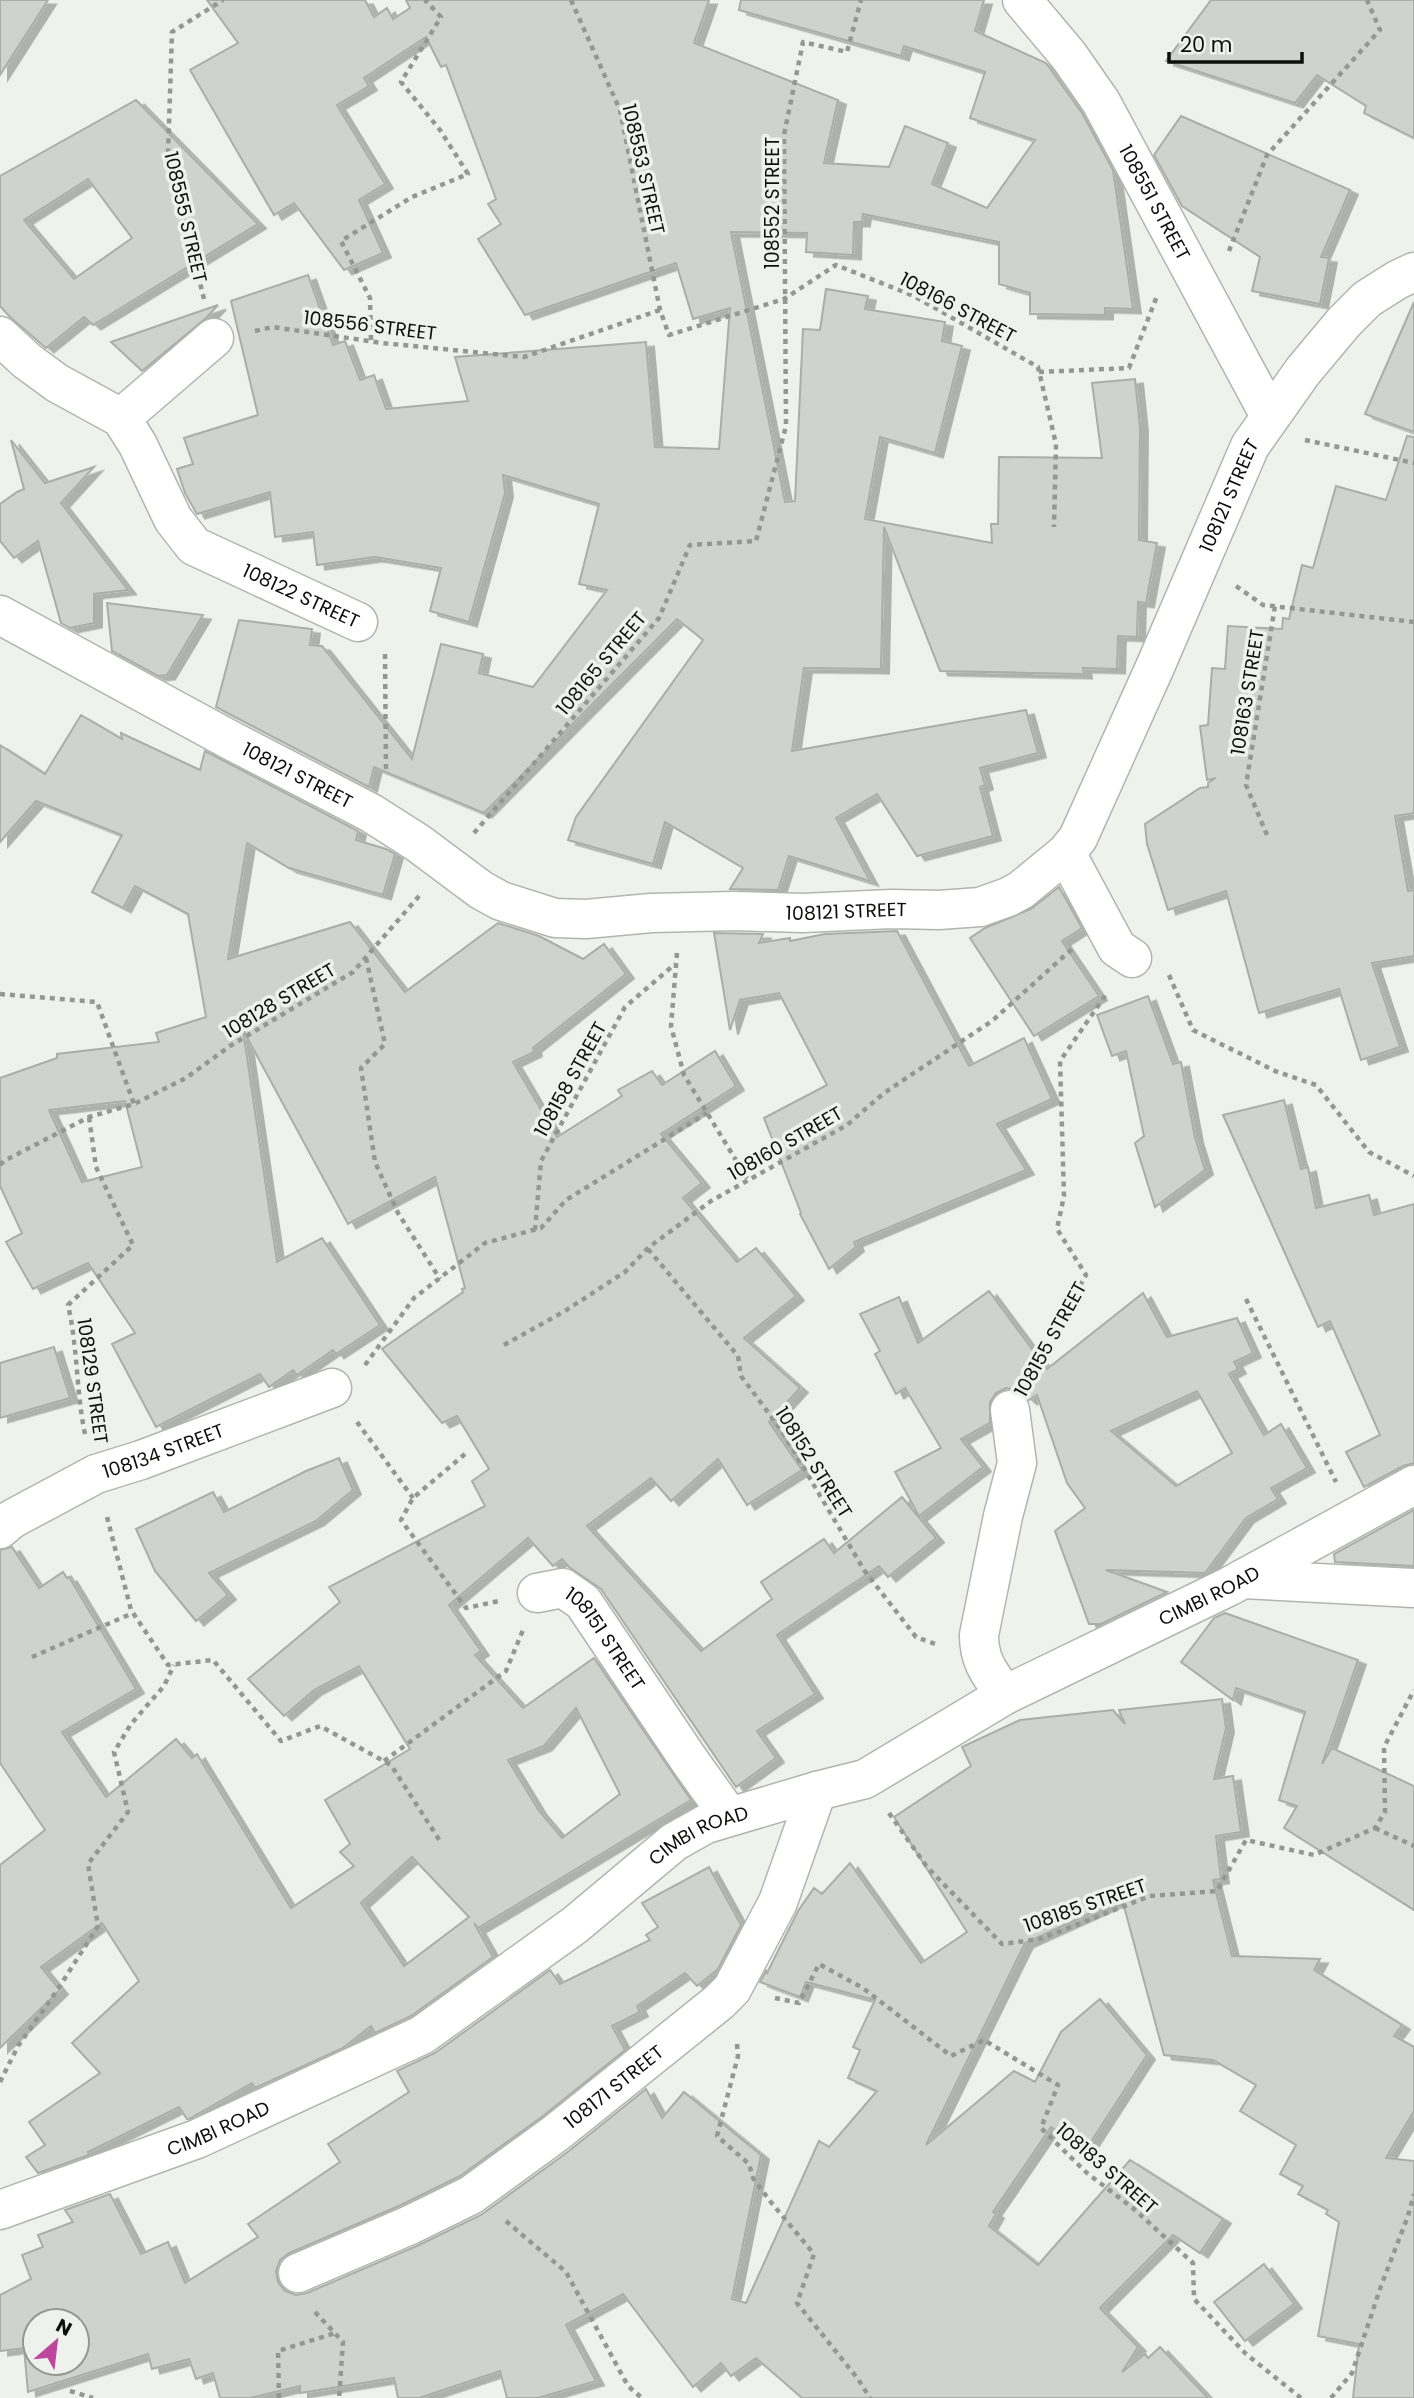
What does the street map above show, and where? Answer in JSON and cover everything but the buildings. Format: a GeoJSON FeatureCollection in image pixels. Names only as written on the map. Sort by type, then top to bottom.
{"type":"FeatureCollection","features":[{"type":"Feature","properties":{"kind":"street","name":"108551 STREET"},"geometry":{"type":"LineString","coordinates":[[1022,0],[1069,56],[1101,102],[1270,416]]}},
{"type":"Feature","properties":{"kind":"street","name":"108121 STREET"},"geometry":{"type":"LineString","coordinates":[[0,615],[371,813],[481,890],[501,901],[555,918],[734,911],[802,914],[892,909],[968,909],[992,904],[1021,890],[1066,853],[1078,838],[1155,667],[1237,473],[1250,446],[1270,416],[1303,371],[1367,299],[1414,272]]}},
{"type":"Feature","properties":{"kind":"street"},"geometry":{"type":"LineString","coordinates":[[0,336],[27,361],[57,383],[121,418],[214,338]]}},
{"type":"Feature","properties":{"kind":"street","name":"108122 STREET"},"geometry":{"type":"LineString","coordinates":[[121,418],[138,445],[173,519],[194,546],[358,622]]}},
{"type":"Feature","properties":{"kind":"street"},"geometry":{"type":"LineString","coordinates":[[1066,853],[1117,948],[1132,958]]}},
{"type":"Feature","properties":{"kind":"street","name":"108134 STREET"},"geometry":{"type":"LineString","coordinates":[[0,1529],[12,1519],[96,1474],[141,1460],[332,1388]]}},
{"type":"Feature","properties":{"kind":"street","name":"108155 STREET"},"geometry":{"type":"LineString","coordinates":[[982,1661],[979,1635],[1003,1516],[1017,1463],[1010,1410]]}},
{"type":"Feature","properties":{"kind":"street","name":"CIMBI ROAD"},"geometry":{"type":"LineString","coordinates":[[0,2210],[197,2139],[422,2035],[575,1925],[674,1842],[706,1824],[817,1791],[865,1780],[1005,1695],[1243,1579],[1414,1485]]}},
{"type":"Feature","properties":{"kind":"street"},"geometry":{"type":"LineString","coordinates":[[1243,1579],[1414,1588]]}},
{"type":"Feature","properties":{"kind":"street","name":"108151 STREET"},"geometry":{"type":"LineString","coordinates":[[537,1593],[563,1588],[583,1602],[729,1816]]}},
{"type":"Feature","properties":{"kind":"street"},"geometry":{"type":"LineString","coordinates":[[982,1661],[1005,1695]]}},
{"type":"Feature","properties":{"kind":"street","name":"108171 STREET"},"geometry":{"type":"LineString","coordinates":[[298,2273],[410,2225],[471,2195],[556,2133],[719,2002],[732,1989],[778,1902],[817,1791]]}},
{"type":"Feature","properties":{"kind":"path","name":"108555 STREET"},"geometry":{"type":"LineString","coordinates":[[214,338],[168,155],[172,32],[223,0]]}},
{"type":"Feature","properties":{"kind":"path"},"geometry":{"type":"LineString","coordinates":[[372,340],[370,298],[341,241],[411,197],[468,174],[440,130],[401,82],[441,17],[425,0]]}},
{"type":"Feature","properties":{"kind":"path","name":"108553 STREET"},"geometry":{"type":"LineString","coordinates":[[571,0],[620,110],[660,310]]}},
{"type":"Feature","properties":{"kind":"path","name":"108552 STREET"},"geometry":{"type":"LineString","coordinates":[[786,298],[785,135],[803,42],[847,52],[861,0]]}},
{"type":"Feature","properties":{"kind":"path"},"geometry":{"type":"LineString","coordinates":[[1209,302],[1267,155],[1380,30],[1367,0]]}},
{"type":"Feature","properties":{"kind":"path"},"geometry":{"type":"LineString","coordinates":[[1054,527],[1056,444],[1039,372],[1129,369],[1177,243]]}},
{"type":"Feature","properties":{"kind":"path","name":"108166 STREET"},"geometry":{"type":"LineString","coordinates":[[786,298],[835,265],[914,296],[1038,367],[1039,372]]}},
{"type":"Feature","properties":{"kind":"path"},"geometry":{"type":"LineString","coordinates":[[660,310],[669,335],[786,298]]}},
{"type":"Feature","properties":{"kind":"path","name":"108165 STREET"},"geometry":{"type":"LineString","coordinates":[[446,864],[659,618],[690,545],[756,541],[786,426],[786,298]]}},
{"type":"Feature","properties":{"kind":"path","name":"108556 STREET"},"geometry":{"type":"LineString","coordinates":[[214,338],[273,327],[524,357],[660,310]]}},
{"type":"Feature","properties":{"kind":"path"},"geometry":{"type":"LineString","coordinates":[[1270,416],[1275,434],[1414,463]]}},
{"type":"Feature","properties":{"kind":"path","name":"108163 STREET"},"geometry":{"type":"LineString","coordinates":[[1267,835],[1246,785],[1275,606],[1414,622]]}},
{"type":"Feature","properties":{"kind":"path","name":"108122 STREET"},"geometry":{"type":"LineString","coordinates":[[358,622],[386,652],[387,771],[371,813]]}},
{"type":"Feature","properties":{"kind":"path","name":"108128 STREET"},"geometry":{"type":"LineString","coordinates":[[0,1165],[89,1117],[134,1104],[186,1078],[230,1045],[353,972],[446,864]]}},
{"type":"Feature","properties":{"kind":"path","name":"108160 STREET"},"geometry":{"type":"LineString","coordinates":[[504,1345],[565,1311],[625,1272],[648,1248],[711,1201],[847,1125],[884,1093],[992,1021],[1102,922]]}},
{"type":"Feature","properties":{"kind":"path"},"geometry":{"type":"LineString","coordinates":[[366,957],[385,1044],[361,1068],[375,1162],[398,1213],[440,1279]]}},
{"type":"Feature","properties":{"kind":"path"},"geometry":{"type":"LineString","coordinates":[[1132,958],[1163,961],[1193,1030],[1275,1071],[1315,1085],[1369,1152],[1414,1176]]}},
{"type":"Feature","properties":{"kind":"path","name":"108155 STREET"},"geometry":{"type":"LineString","coordinates":[[1010,1410],[1086,1275],[1057,1229],[1063,1196],[1060,1060],[1132,958]]}},
{"type":"Feature","properties":{"kind":"path","name":"108158 STREET"},"geometry":{"type":"LineString","coordinates":[[536,1230],[541,1161],[625,1007],[675,964],[671,1026],[684,1075],[707,1112]]}},
{"type":"Feature","properties":{"kind":"path"},"geometry":{"type":"LineString","coordinates":[[0,994],[97,1002],[134,1104]]}},
{"type":"Feature","properties":{"kind":"path"},"geometry":{"type":"LineString","coordinates":[[465,1454],[413,1497],[332,1388],[352,1384],[414,1298],[485,1243],[541,1228],[566,1200],[707,1112],[748,1181]]}},
{"type":"Feature","properties":{"kind":"path","name":"108129 STREET"},"geometry":{"type":"LineString","coordinates":[[89,1117],[96,1167],[133,1245],[68,1305],[73,1327],[80,1411],[96,1474]]}},
{"type":"Feature","properties":{"kind":"path","name":"108152 STREET"},"geometry":{"type":"LineString","coordinates":[[648,1248],[738,1356],[741,1376],[782,1431],[864,1570],[916,1637],[982,1661]]}},
{"type":"Feature","properties":{"kind":"path"},"geometry":{"type":"LineString","coordinates":[[1246,1299],[1353,1517]]}},
{"type":"Feature","properties":{"kind":"path"},"geometry":{"type":"LineString","coordinates":[[96,1474],[133,1613],[168,1665],[213,1660],[281,1741],[320,1726],[391,1765],[440,1841]]}},
{"type":"Feature","properties":{"kind":"path","name":"108151 STREET"},"geometry":{"type":"LineString","coordinates":[[413,1497],[401,1520],[466,1608],[537,1593]]}},
{"type":"Feature","properties":{"kind":"path"},"geometry":{"type":"LineString","coordinates":[[384,1761],[506,1671],[537,1593]]}},
{"type":"Feature","properties":{"kind":"path"},"geometry":{"type":"LineString","coordinates":[[32,1657],[133,1613]]}},
{"type":"Feature","properties":{"kind":"path"},"geometry":{"type":"LineString","coordinates":[[0,2082],[18,2046],[98,1926],[88,1864],[128,1812],[114,1752],[131,1724],[164,1686],[174,1665]]}},
{"type":"Feature","properties":{"kind":"path"},"geometry":{"type":"LineString","coordinates":[[1414,1690],[1384,1748],[1385,1812],[1375,1828],[1414,1846]]}},
{"type":"Feature","properties":{"kind":"path","name":"108185 STREET"},"geometry":{"type":"LineString","coordinates":[[865,1780],[927,1867],[1002,1944],[1040,1939],[1150,1896],[1217,1891],[1246,1840],[1314,1855],[1375,1828]]}},
{"type":"Feature","properties":{"kind":"path","name":"108183 STREET"},"geometry":{"type":"LineString","coordinates":[[732,1989],[799,2003],[819,1965],[863,1988],[951,2056],[984,2040],[1058,2085],[1041,2128],[1087,2174],[1134,2209],[1193,2263],[1194,2299],[1246,2354],[1301,2398]]}},
{"type":"Feature","properties":{"kind":"path"},"geometry":{"type":"LineString","coordinates":[[732,1989],[738,2056],[717,2136],[749,2164],[753,2178],[814,2254],[797,2303],[870,2398]]}},
{"type":"Feature","properties":{"kind":"path"},"geometry":{"type":"LineString","coordinates":[[1331,2398],[1352,2373],[1414,2194]]}},
{"type":"Feature","properties":{"kind":"path"},"geometry":{"type":"LineString","coordinates":[[471,2195],[566,2272],[628,2386],[642,2398]]}},
{"type":"Feature","properties":{"kind":"path"},"geometry":{"type":"LineString","coordinates":[[279,2398],[278,2351],[335,2333],[343,2342],[339,2398]]}},
{"type":"Feature","properties":{"kind":"path"},"geometry":{"type":"LineString","coordinates":[[70,2391],[93,2398]]}}]}
